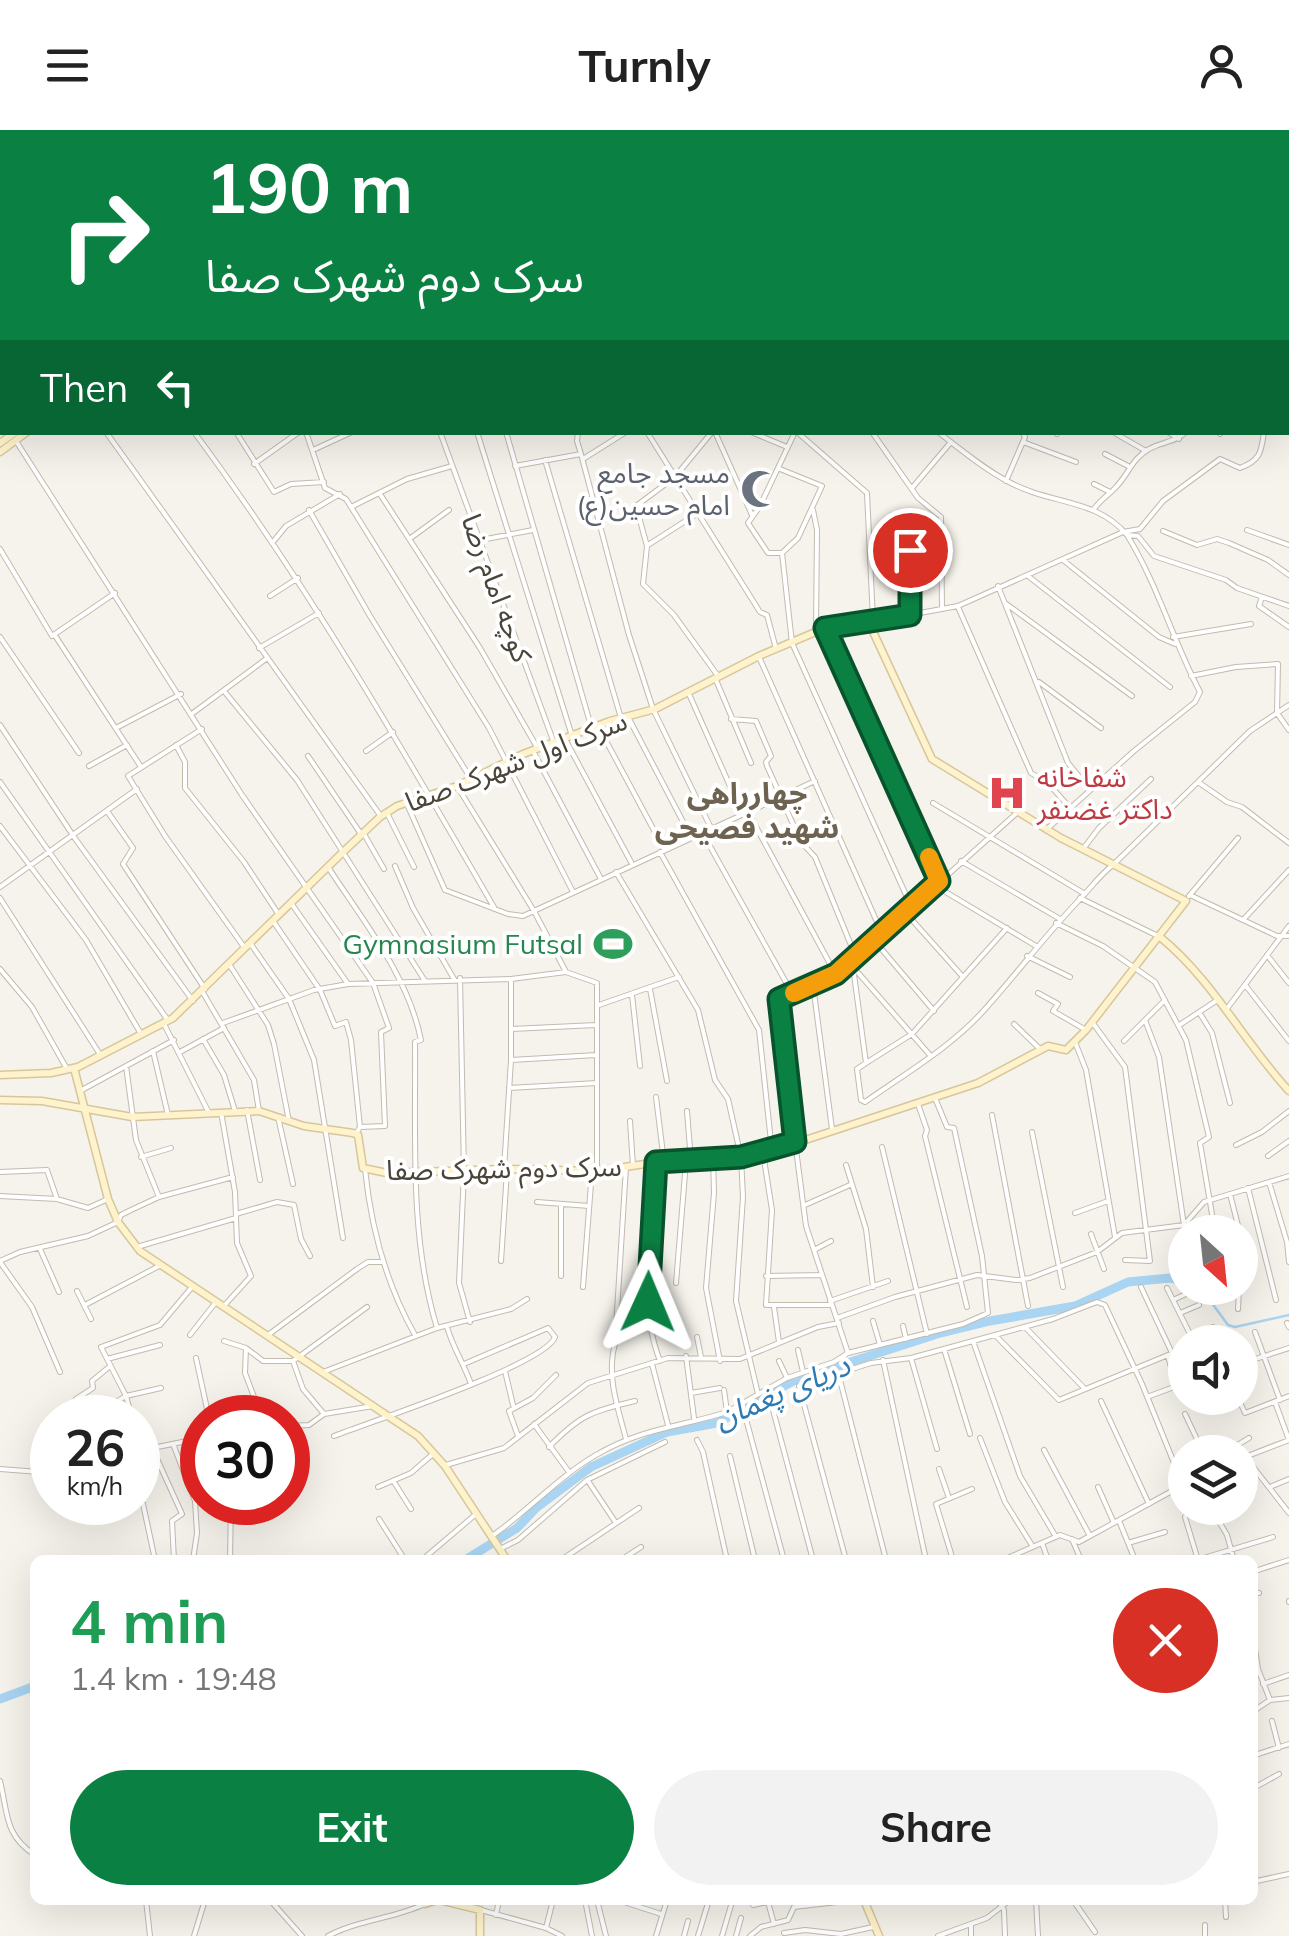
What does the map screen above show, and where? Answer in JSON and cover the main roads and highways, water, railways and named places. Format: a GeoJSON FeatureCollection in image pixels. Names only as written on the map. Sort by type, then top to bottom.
{"type":"FeatureCollection","features":[{"type":"Feature","properties":{"kind":"waterway","name":"دریای پغمان"},"geometry":{"type":"LineString","coordinates":[[473,1555],[517,1528],[536,1508],[591,1467],[667,1432],[717,1423],[795,1380],[937,1334],[1075,1306],[1128,1282],[1168,1278]]}},
{"type":"Feature","properties":{"kind":"waterway"},"geometry":{"type":"LineString","coordinates":[[1213,1305],[1228,1325],[1235,1327],[1289,1315]]}},
{"type":"Feature","properties":{"kind":"waterway","name":"دریای پغمان"},"geometry":{"type":"LineString","coordinates":[[0,1699],[30,1688]]}},
{"type":"Feature","properties":{"kind":"place","name":"مسجد جامع امام حسین(ع)"},"geometry":{"type":"Point","coordinates":[760,489]}},
{"type":"Feature","properties":{"kind":"place","name":"شفاخانه داکتر غضنفر"},"geometry":{"type":"Point","coordinates":[1007,793]}},
{"type":"Feature","properties":{"kind":"place","name":"Gymnasium Futsal"},"geometry":{"type":"Point","coordinates":[613,944]}},
{"type":"Feature","properties":{"kind":"district","name":"چهارراهی شهید فصیحی"},"geometry":{"type":"Point","coordinates":[747,811]}}]}
